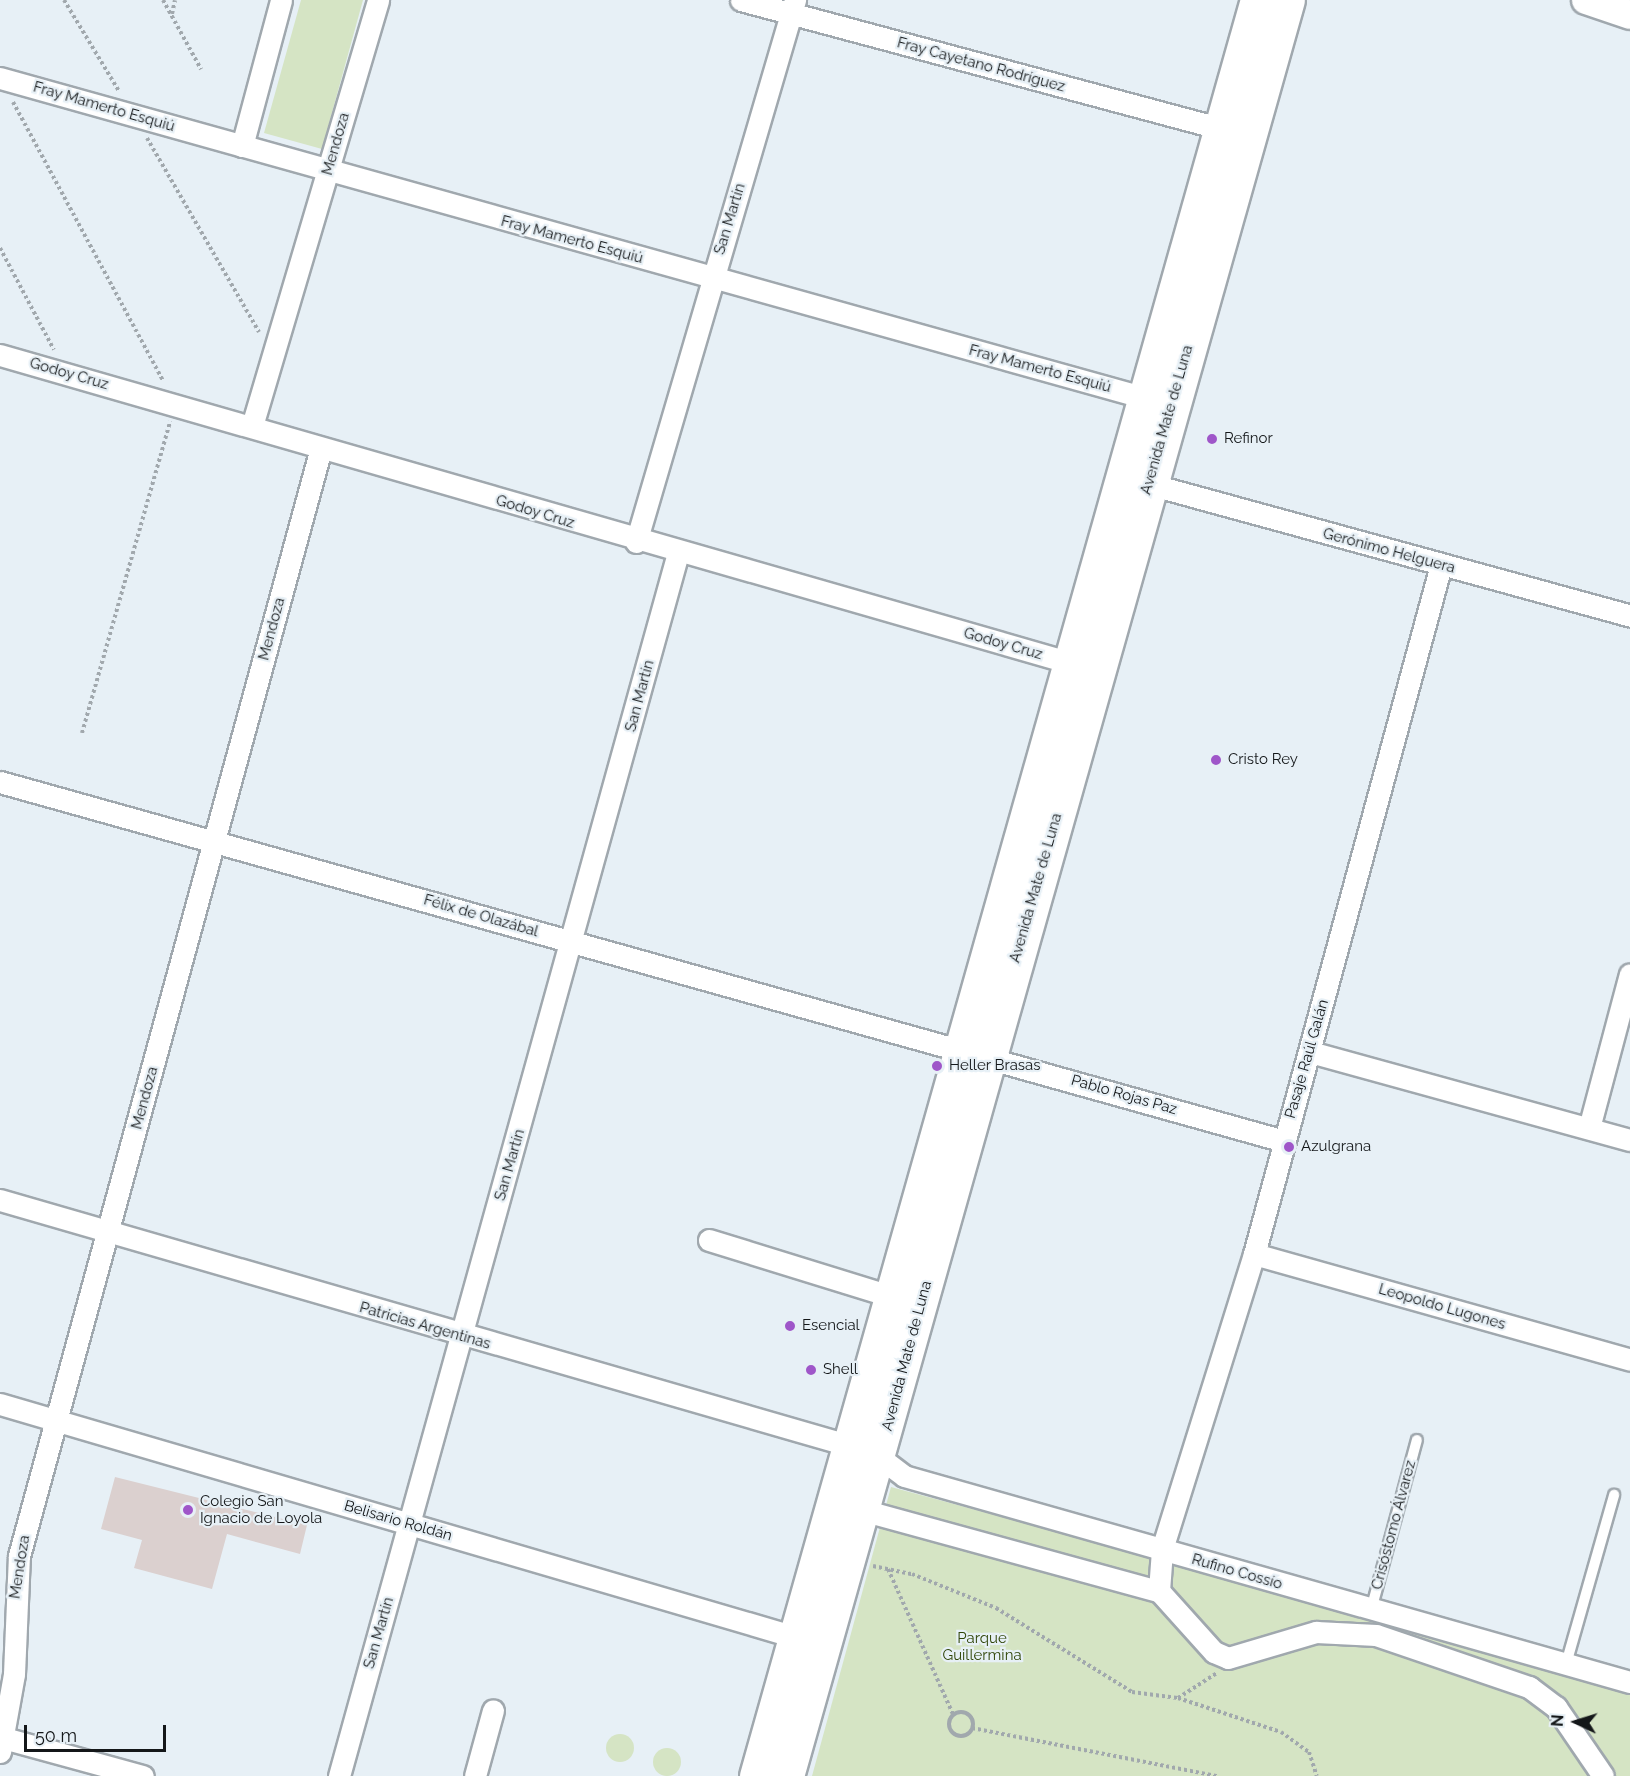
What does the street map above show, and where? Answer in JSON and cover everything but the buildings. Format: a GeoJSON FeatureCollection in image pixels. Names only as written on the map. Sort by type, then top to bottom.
{"type":"FeatureCollection","features":[{"type":"Feature","properties":{"kind":"main road","name":"Avenida Mate de Luna"},"geometry":{"type":"LineString","coordinates":[[787,1776],[862,1510],[865,1451],[893,1297],[976,1052],[1071,663],[1257,0]]}},
{"type":"Feature","properties":{"kind":"main road","name":"Avenida Mate de Luna"},"geometry":{"type":"LineString","coordinates":[[756,1776],[795,1637],[865,1451],[976,1052],[1149,484],[1288,0]]}},
{"type":"Feature","properties":{"kind":"main road"},"geometry":{"type":"LineString","coordinates":[[1586,0],[1630,15]]}},
{"type":"Feature","properties":{"kind":"street"},"geometry":{"type":"LineString","coordinates":[[242,146],[281,0]]}},
{"type":"Feature","properties":{"kind":"street","name":"Mendoza"},"geometry":{"type":"LineString","coordinates":[[252,426],[378,0]]}},
{"type":"Feature","properties":{"kind":"street","name":"Fray Cayetano Rodríguez"},"geometry":{"type":"LineString","coordinates":[[741,0],[793,7],[1221,129]]}},
{"type":"Feature","properties":{"kind":"street","name":"San Martín"},"geometry":{"type":"LineString","coordinates":[[636,542],[793,7]]}},
{"type":"Feature","properties":{"kind":"street","name":"Fray Mamerto Esquiú"},"geometry":{"type":"LineString","coordinates":[[0,78],[242,146],[328,173],[1145,398]]}},
{"type":"Feature","properties":{"kind":"street","name":"Godoy Cruz"},"geometry":{"type":"LineString","coordinates":[[0,355],[252,426],[636,542],[1071,663]]}},
{"type":"Feature","properties":{"kind":"street","name":"Mendoza"},"geometry":{"type":"LineString","coordinates":[[1,1743],[14,1674],[19,1556],[216,841],[321,448]]}},
{"type":"Feature","properties":{"kind":"street","name":"Gerónimo Helguera"},"geometry":{"type":"LineString","coordinates":[[1149,484],[1630,616]]}},
{"type":"Feature","properties":{"kind":"street","name":"San Martín"},"geometry":{"type":"LineString","coordinates":[[339,1776],[574,943],[678,553]]}},
{"type":"Feature","properties":{"kind":"street","name":"Pasaje Raúl Galán"},"geometry":{"type":"LineString","coordinates":[[1159,1591],[1162,1550],[1254,1254],[1441,565]]}},
{"type":"Feature","properties":{"kind":"street","name":"Félix de Olazábal"},"geometry":{"type":"LineString","coordinates":[[0,782],[574,943],[976,1052]]}},
{"type":"Feature","properties":{"kind":"street"},"geometry":{"type":"LineString","coordinates":[[1589,1128],[1630,974]]}},
{"type":"Feature","properties":{"kind":"street","name":"Pablo Rojas Paz"},"geometry":{"type":"LineString","coordinates":[[976,1052],[1284,1141]]}},
{"type":"Feature","properties":{"kind":"street"},"geometry":{"type":"LineString","coordinates":[[1310,1052],[1630,1140]]}},
{"type":"Feature","properties":{"kind":"street","name":"Patricias Argentinas"},"geometry":{"type":"LineString","coordinates":[[0,1200],[461,1337],[865,1451]]}},
{"type":"Feature","properties":{"kind":"street"},"geometry":{"type":"LineString","coordinates":[[708,1240],[893,1297]]}},
{"type":"Feature","properties":{"kind":"street","name":"Leopoldo Lugones"},"geometry":{"type":"LineString","coordinates":[[1254,1254],[1630,1360]]}},
{"type":"Feature","properties":{"kind":"street","name":"Belisario Roldán"},"geometry":{"type":"LineString","coordinates":[[0,1404],[795,1637]]}},
{"type":"Feature","properties":{"kind":"street","name":"Rufino Cossío"},"geometry":{"type":"LineString","coordinates":[[865,1451],[904,1476],[1630,1682]]}},
{"type":"Feature","properties":{"kind":"street"},"geometry":{"type":"LineString","coordinates":[[862,1510],[1159,1591],[1214,1652],[1242,1656],[1316,1632],[1376,1635],[1529,1687],[1556,1707],[1603,1776]]}},
{"type":"Feature","properties":{"kind":"street"},"geometry":{"type":"LineString","coordinates":[[475,1776],[493,1710]]}},
{"type":"Feature","properties":{"kind":"street"},"geometry":{"type":"LineString","coordinates":[[1,1743],[143,1776]]}},
{"type":"Feature","properties":{"kind":"lane","name":"Crisóstomo Álvarez"},"geometry":{"type":"LineString","coordinates":[[1371,1610],[1417,1440]]}},
{"type":"Feature","properties":{"kind":"lane"},"geometry":{"type":"LineString","coordinates":[[1566,1664],[1614,1495]]}},
{"type":"Feature","properties":{"kind":"path"},"geometry":{"type":"LineString","coordinates":[[63,0],[134,116],[273,356]]}},
{"type":"Feature","properties":{"kind":"path"},"geometry":{"type":"LineString","coordinates":[[163,0],[201,69]]}},
{"type":"Feature","properties":{"kind":"path"},"geometry":{"type":"LineString","coordinates":[[171,15],[175,0]]}},
{"type":"Feature","properties":{"kind":"path"},"geometry":{"type":"LineString","coordinates":[[0,248],[65,372]]}},
{"type":"Feature","properties":{"kind":"path"},"geometry":{"type":"LineString","coordinates":[[847,1560],[888,1569],[996,1608],[1132,1692],[1178,1698],[1296,1740],[1309,1752],[1317,1776]]}},
{"type":"Feature","properties":{"kind":"path"},"geometry":{"type":"LineString","coordinates":[[888,1569],[953,1714]]}},
{"type":"Feature","properties":{"kind":"path"},"geometry":{"type":"LineString","coordinates":[[1178,1698],[1242,1656]]}},
{"type":"Feature","properties":{"kind":"path"},"geometry":{"type":"LineString","coordinates":[[972,1728],[968,1713],[953,1714],[948,1720],[953,1734],[961,1736],[972,1728],[1217,1776]]}},
{"type":"Feature","properties":{"kind":"green space"},"geometry":{"type":"Polygon","coordinates":[[[301,0],[363,0],[322,149],[264,133],[301,0]]]}},
{"type":"Feature","properties":{"kind":"green space","name":"Parque Guillermina"},"geometry":{"type":"Polygon","coordinates":[[[891,1487],[1630,1687],[1630,1776],[812,1776],[891,1487]]]}},
{"type":"Feature","properties":{"kind":"green space"},"geometry":{"type":"Polygon","coordinates":[[[620,1734],[630,1738],[634,1748],[630,1758],[620,1762],[610,1758],[606,1748],[610,1738],[620,1734]]]}},
{"type":"Feature","properties":{"kind":"green space"},"geometry":{"type":"Polygon","coordinates":[[[667,1748],[677,1752],[681,1762],[677,1772],[667,1776],[657,1772],[653,1762],[657,1752],[667,1748]]]}},
{"type":"Feature","properties":{"kind":"place","name":"Refinor"},"geometry":{"type":"Point","coordinates":[1212,439]}},
{"type":"Feature","properties":{"kind":"place","name":"Cristo Rey"},"geometry":{"type":"Point","coordinates":[1216,760]}},
{"type":"Feature","properties":{"kind":"place","name":"Heller Brasas"},"geometry":{"type":"Point","coordinates":[937,1066]}},
{"type":"Feature","properties":{"kind":"place","name":"Azulgrana"},"geometry":{"type":"Point","coordinates":[1289,1147]}},
{"type":"Feature","properties":{"kind":"place","name":"Esencial"},"geometry":{"type":"Point","coordinates":[790,1326]}},
{"type":"Feature","properties":{"kind":"place","name":"Shell"},"geometry":{"type":"Point","coordinates":[811,1370]}},
{"type":"Feature","properties":{"kind":"place","name":"Colegio San Ignacio de Loyola"},"geometry":{"type":"Point","coordinates":[188,1510]}}]}
